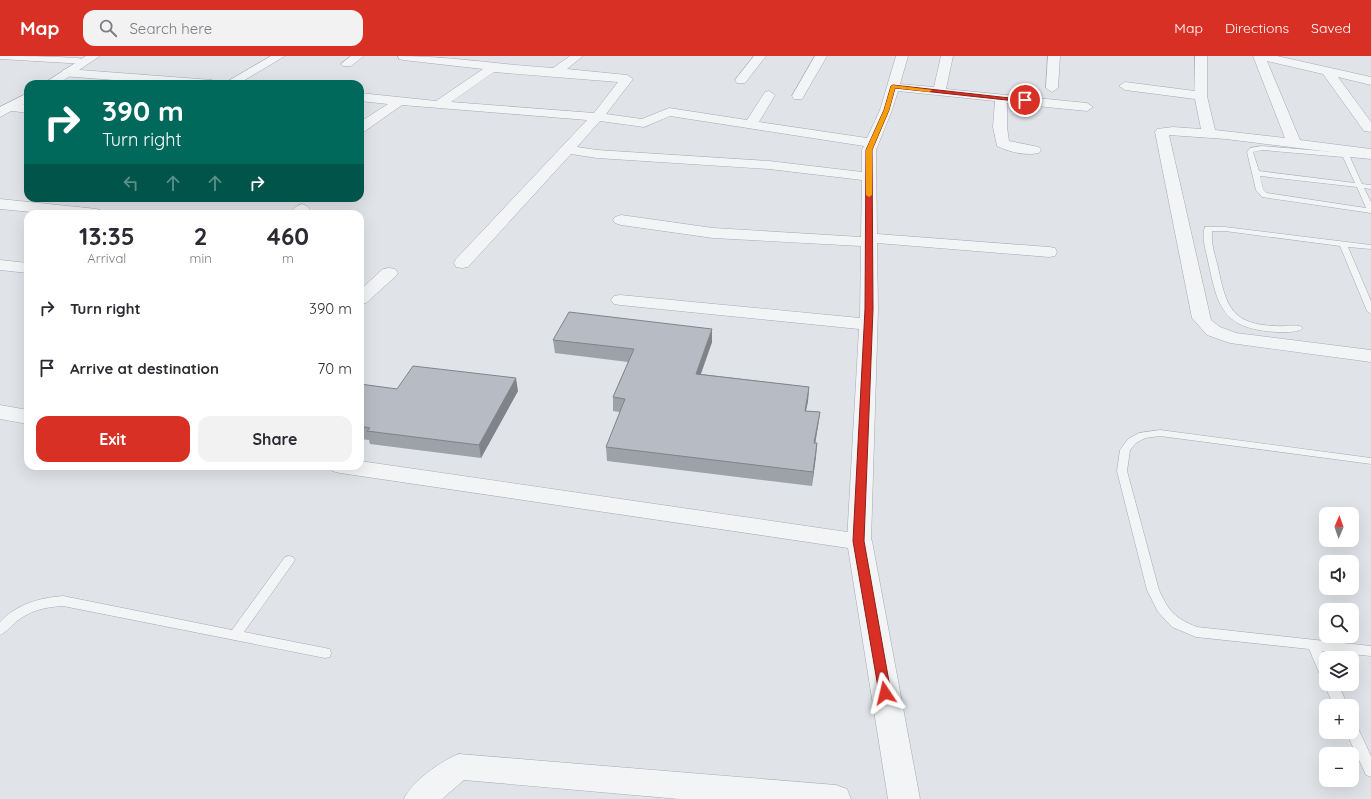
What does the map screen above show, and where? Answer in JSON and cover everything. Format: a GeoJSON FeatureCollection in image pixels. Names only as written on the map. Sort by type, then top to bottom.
{"type":"FeatureCollection","features":[{"type":"Feature","properties":{"kind":"street"},"geometry":{"type":"LineString","coordinates":[[0,56],[90,59]]}},
{"type":"Feature","properties":{"kind":"street"},"geometry":{"type":"LineString","coordinates":[[236,80],[279,56]]}},
{"type":"Feature","properties":{"kind":"street"},"geometry":{"type":"LineString","coordinates":[[347,64],[358,56]]}},
{"type":"Feature","properties":{"kind":"street"},"geometry":{"type":"LineString","coordinates":[[556,72],[577,56]]}},
{"type":"Feature","properties":{"kind":"street"},"geometry":{"type":"LineString","coordinates":[[741,80],[760,56]]}},
{"type":"Feature","properties":{"kind":"street"},"geometry":{"type":"LineString","coordinates":[[798,96],[821,56]]}},
{"type":"Feature","properties":{"kind":"street"},"geometry":{"type":"LineString","coordinates":[[902,56],[886,110],[869,150],[868,324],[859,541],[904,799]]}},
{"type":"Feature","properties":{"kind":"street"},"geometry":{"type":"LineString","coordinates":[[939,91],[947,56]]}},
{"type":"Feature","properties":{"kind":"street"},"geometry":{"type":"LineString","coordinates":[[1052,88],[1054,56]]}},
{"type":"Feature","properties":{"kind":"street"},"geometry":{"type":"LineString","coordinates":[[1201,56],[1201,96],[1209,133]]}},
{"type":"Feature","properties":{"kind":"street"},"geometry":{"type":"LineString","coordinates":[[1261,56],[1371,80]]}},
{"type":"Feature","properties":{"kind":"street"},"geometry":{"type":"LineString","coordinates":[[1261,56],[1295,145]]}},
{"type":"Feature","properties":{"kind":"street"},"geometry":{"type":"LineString","coordinates":[[1314,56],[1323,70],[1369,128]]}},
{"type":"Feature","properties":{"kind":"street"},"geometry":{"type":"LineString","coordinates":[[403,57],[627,80],[597,117],[462,263]]}},
{"type":"Feature","properties":{"kind":"street"},"geometry":{"type":"LineString","coordinates":[[56,80],[90,59]]}},
{"type":"Feature","properties":{"kind":"street"},"geometry":{"type":"LineString","coordinates":[[438,105],[485,71],[497,67]]}},
{"type":"Feature","properties":{"kind":"street"},"geometry":{"type":"LineString","coordinates":[[67,73],[159,80]]}},
{"type":"Feature","properties":{"kind":"street"},"geometry":{"type":"LineString","coordinates":[[893,86],[1087,107]]}},
{"type":"Feature","properties":{"kind":"street"},"geometry":{"type":"LineString","coordinates":[[1125,86],[1201,96]]}},
{"type":"Feature","properties":{"kind":"street"},"geometry":{"type":"LineString","coordinates":[[751,124],[769,95]]}},
{"type":"Feature","properties":{"kind":"street"},"geometry":{"type":"LineString","coordinates":[[364,97],[438,105],[597,117],[644,123],[669,112],[872,142]]}},
{"type":"Feature","properties":{"kind":"street"},"geometry":{"type":"LineString","coordinates":[[1001,98],[1000,127],[1002,143],[1010,147],[1034,150]]}},
{"type":"Feature","properties":{"kind":"street"},"geometry":{"type":"LineString","coordinates":[[5,110],[24,99]]}},
{"type":"Feature","properties":{"kind":"street"},"geometry":{"type":"LineString","coordinates":[[364,125],[400,101]]}},
{"type":"Feature","properties":{"kind":"street"},"geometry":{"type":"LineString","coordinates":[[5,110],[24,109]]}},
{"type":"Feature","properties":{"kind":"street"},"geometry":{"type":"LineString","coordinates":[[1371,153],[1295,145],[1209,133],[1168,130],[1162,132],[1201,318],[1206,325],[1212,331],[1223,336],[1243,340],[1371,356]]}},
{"type":"Feature","properties":{"kind":"street"},"geometry":{"type":"LineString","coordinates":[[567,149],[597,154],[769,165],[869,177]]}},
{"type":"Feature","properties":{"kind":"street"},"geometry":{"type":"LineString","coordinates":[[0,204],[58,210]]}},
{"type":"Feature","properties":{"kind":"street"},"geometry":{"type":"LineString","coordinates":[[621,220],[713,233],[869,240],[1049,252]]}},
{"type":"Feature","properties":{"kind":"street"},"geometry":{"type":"LineString","coordinates":[[0,265],[24,268]]}},
{"type":"Feature","properties":{"kind":"street"},"geometry":{"type":"LineString","coordinates":[[364,295],[389,273]]}},
{"type":"Feature","properties":{"kind":"street"},"geometry":{"type":"LineString","coordinates":[[620,300],[868,324]]}},
{"type":"Feature","properties":{"kind":"street"},"geometry":{"type":"LineString","coordinates":[[0,412],[24,416]]}},
{"type":"Feature","properties":{"kind":"street"},"geometry":{"type":"LineString","coordinates":[[364,469],[859,541]]}},
{"type":"Feature","properties":{"kind":"street"},"geometry":{"type":"LineString","coordinates":[[419,799],[459,767],[836,799]]}},
{"type":"Feature","properties":{"kind":"lane"},"geometry":{"type":"LineString","coordinates":[[1371,157],[1270,148],[1252,149],[1250,152],[1261,192],[1268,196],[1371,210]]}},
{"type":"Feature","properties":{"kind":"lane"},"geometry":{"type":"LineString","coordinates":[[1345,154],[1371,210]]}},
{"type":"Feature","properties":{"kind":"lane"},"geometry":{"type":"LineString","coordinates":[[1255,174],[1371,187]]}},
{"type":"Feature","properties":{"kind":"lane"},"geometry":{"type":"LineString","coordinates":[[1299,328],[1274,330],[1265,328],[1250,324],[1230,312],[1223,302],[1215,276],[1208,229],[1225,229],[1371,247]]}},
{"type":"Feature","properties":{"kind":"lane"},"geometry":{"type":"LineString","coordinates":[[1343,243],[1371,311]]}},
{"type":"Feature","properties":{"kind":"lane"},"geometry":{"type":"LineString","coordinates":[[1371,461],[1216,438],[1160,434],[1143,435],[1132,441],[1125,450],[1122,471],[1154,590],[1162,609],[1176,624],[1196,632],[1371,651]]}},
{"type":"Feature","properties":{"kind":"lane"},"geometry":{"type":"LineString","coordinates":[[235,635],[289,560]]}},
{"type":"Feature","properties":{"kind":"lane"},"geometry":{"type":"LineString","coordinates":[[0,630],[29,606],[43,602],[63,601],[325,653]]}},
{"type":"Feature","properties":{"kind":"lane"},"geometry":{"type":"LineString","coordinates":[[1313,644],[1319,657]]}},
{"type":"Feature","properties":{"kind":"lane"},"geometry":{"type":"LineString","coordinates":[[1356,739],[1371,771]]}},
{"type":"Feature","properties":{"kind":"building"},"geometry":{"type":"Polygon","coordinates":[[[569,312],[712,329],[696,374],[809,387],[805,411],[820,412],[814,443],[817,443],[813,472],[606,447],[625,399],[613,397],[634,349],[553,340],[569,312]]]}},
{"type":"Feature","properties":{"kind":"building"},"geometry":{"type":"Polygon","coordinates":[[[413,366],[516,378],[479,445],[367,431],[370,428],[364,427],[364,385],[397,389],[413,366]]]}},
{"type":"Feature","properties":{"kind":"slow traffic"},"geometry":{"type":"LineString","coordinates":[[869,195],[869,150],[886,110],[893,86],[929,90]]}},
{"type":"Feature","properties":{"kind":"route"},"geometry":{"type":"LineString","coordinates":[[885,693],[859,541],[869,309],[869,150],[886,110],[893,86],[1025,100]]}}]}
